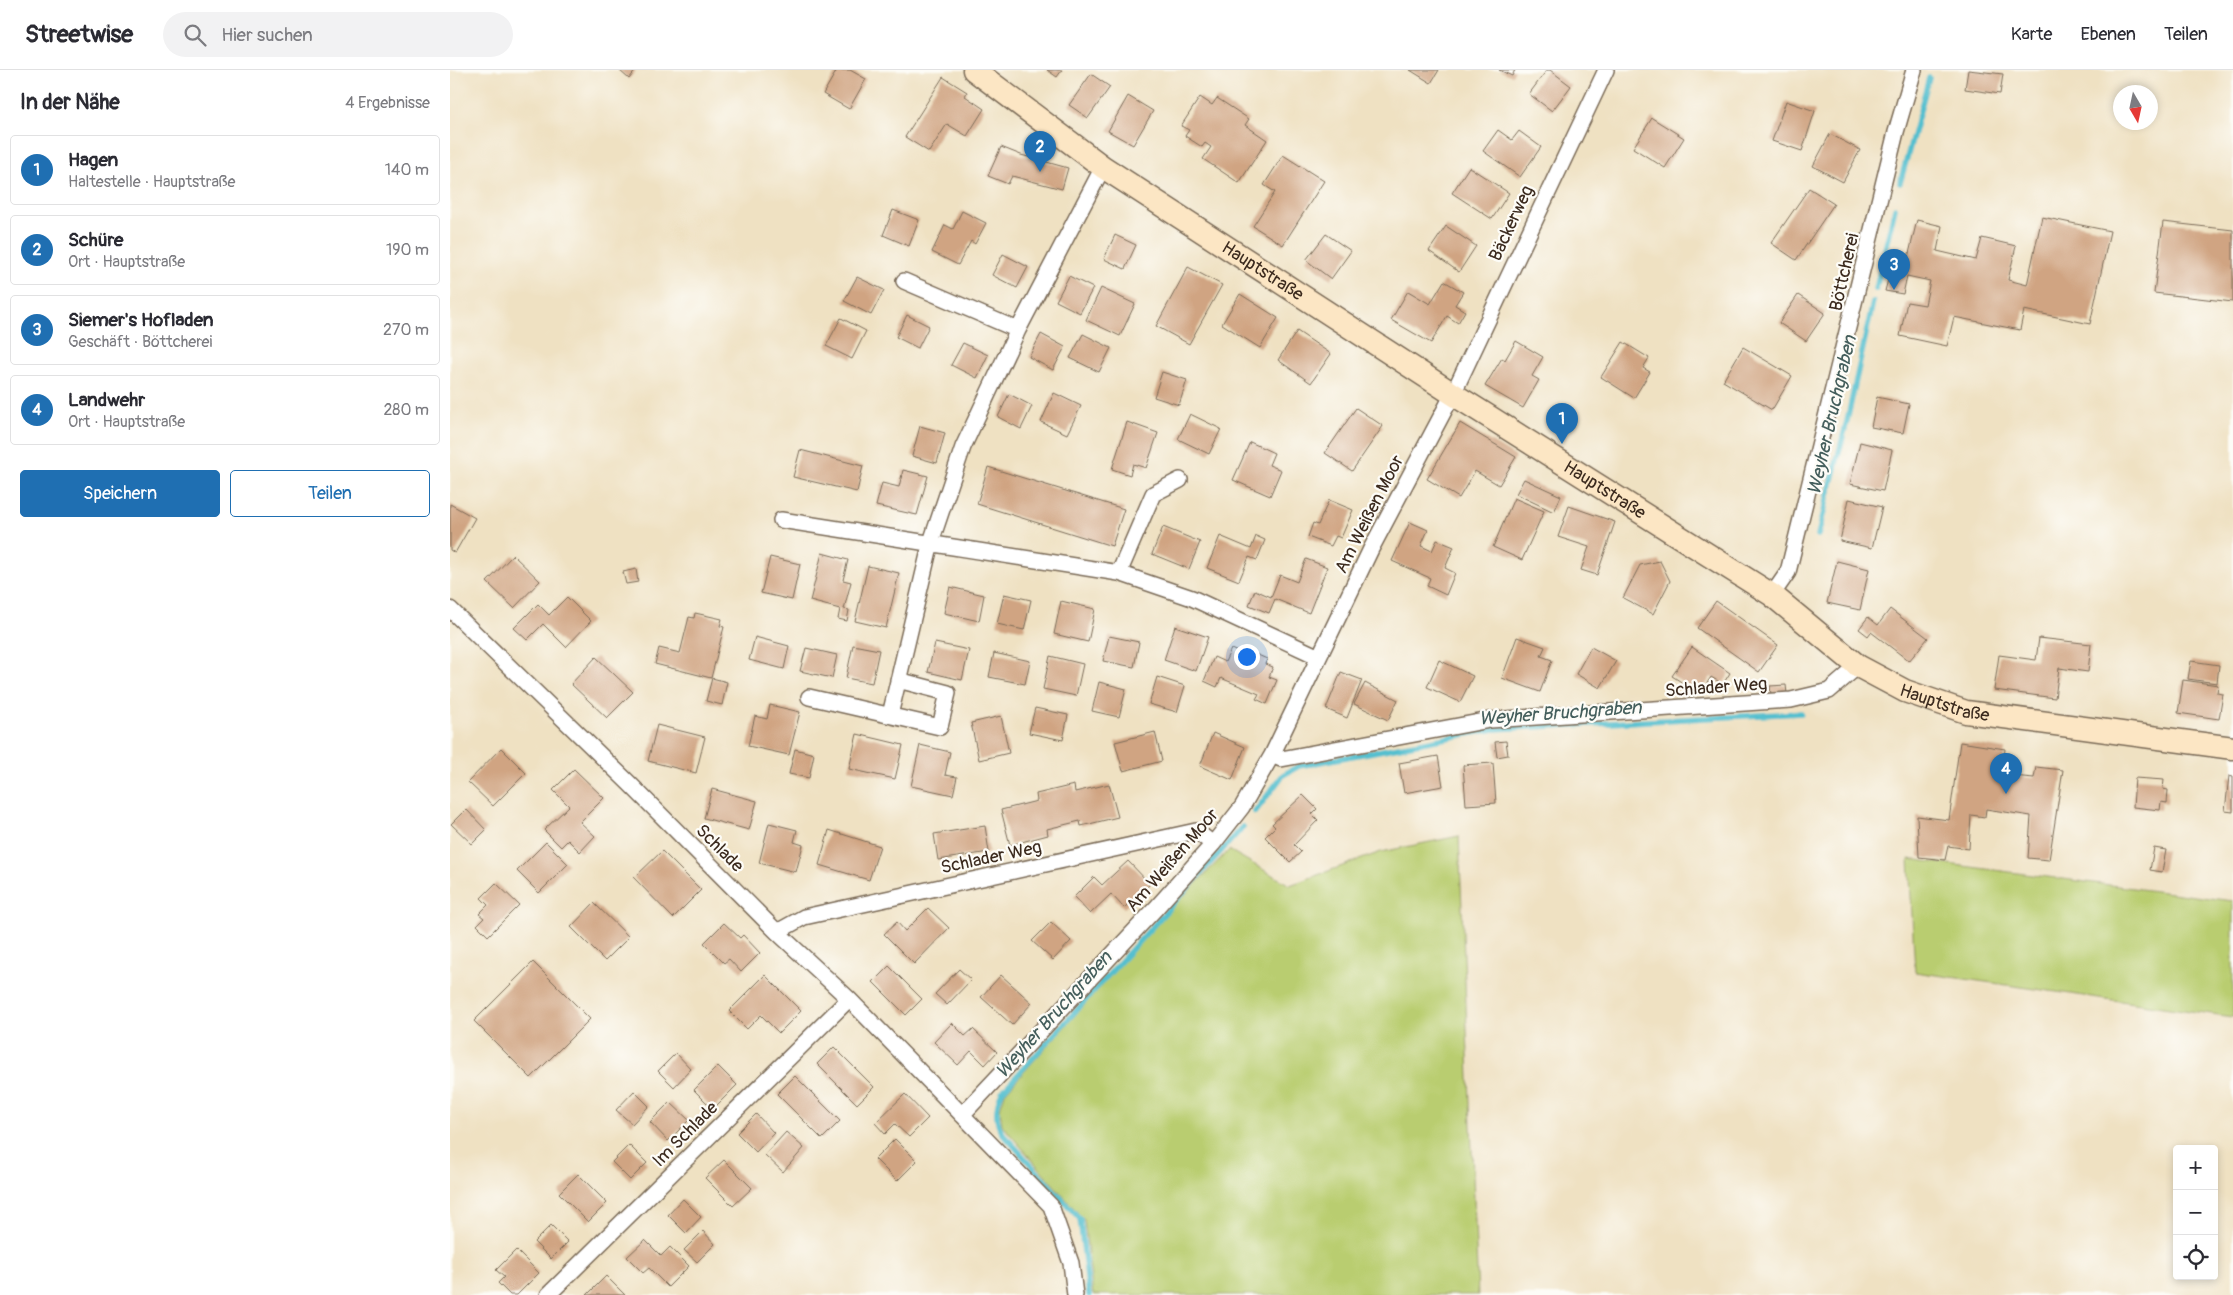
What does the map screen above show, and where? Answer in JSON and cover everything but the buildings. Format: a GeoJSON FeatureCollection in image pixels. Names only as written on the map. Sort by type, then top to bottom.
{"type":"FeatureCollection","features":[{"type":"Feature","properties":{"kind":"main road","name":"Hauptstraße"},"geometry":{"type":"LineString","coordinates":[[974,70],[1103,167],[1452,394],[1772,595],[1858,666],[1905,691],[1966,712],[2233,748]]}},
{"type":"Feature","properties":{"kind":"street","name":"Bäckerweg"},"geometry":{"type":"LineString","coordinates":[[1452,394],[1606,70]]}},
{"type":"Feature","properties":{"kind":"street","name":"Böttcherei"},"geometry":{"type":"LineString","coordinates":[[1772,595],[1788,572],[1896,132],[1914,70]]}},
{"type":"Feature","properties":{"kind":"street"},"geometry":{"type":"LineString","coordinates":[[890,715],[931,542],[963,447],[1018,330],[1103,167]]}},
{"type":"Feature","properties":{"kind":"street"},"geometry":{"type":"LineString","coordinates":[[904,281],[1018,330]]}},
{"type":"Feature","properties":{"kind":"street","name":"Am Weißen Moor"},"geometry":{"type":"LineString","coordinates":[[962,1115],[1156,908],[1213,844],[1242,807],[1272,755],[1371,549],[1452,394]]}},
{"type":"Feature","properties":{"kind":"street"},"geometry":{"type":"LineString","coordinates":[[1119,574],[1153,494],[1180,480]]}},
{"type":"Feature","properties":{"kind":"street"},"geometry":{"type":"LineString","coordinates":[[781,520],[931,542],[1119,574],[1192,598],[1319,657]]}},
{"type":"Feature","properties":{"kind":"street","name":"Schlade"},"geometry":{"type":"LineString","coordinates":[[450,609],[635,789],[777,932],[849,999],[962,1115]]}},
{"type":"Feature","properties":{"kind":"street","name":"Schlader Weg"},"geometry":{"type":"LineString","coordinates":[[1272,755],[1281,758],[1490,720],[1791,700],[1829,691],[1858,666]]}},
{"type":"Feature","properties":{"kind":"street"},"geometry":{"type":"LineString","coordinates":[[810,697],[940,727],[948,693],[898,680]]}},
{"type":"Feature","properties":{"kind":"street","name":"Schlader Weg"},"geometry":{"type":"LineString","coordinates":[[777,932],[804,917],[1196,832],[1213,844]]}},
{"type":"Feature","properties":{"kind":"street","name":"Im Schlade"},"geometry":{"type":"LineString","coordinates":[[548,1295],[849,999]]}},
{"type":"Feature","properties":{"kind":"street"},"geometry":{"type":"LineString","coordinates":[[962,1115],[1051,1206],[1071,1263],[1075,1295]]}},
{"type":"Feature","properties":{"kind":"green space"},"geometry":{"type":"Polygon","coordinates":[[[1459,836],[1478,1295],[1093,1295],[1084,1220],[1002,1125],[1000,1109],[1005,1093],[1166,914],[1229,850],[1290,885],[1381,852],[1459,836]]]}},
{"type":"Feature","properties":{"kind":"green space"},"geometry":{"type":"Polygon","coordinates":[[[1909,859],[2233,901],[2233,1017],[1915,972],[1909,859]]]}},
{"type":"Feature","properties":{"kind":"waterway","name":"Weyher Bruchgraben"},"geometry":{"type":"LineString","coordinates":[[1900,183],[1929,78]]}},
{"type":"Feature","properties":{"kind":"waterway","name":"Weyher Bruchgraben"},"geometry":{"type":"LineString","coordinates":[[1885,249],[1895,208]]}},
{"type":"Feature","properties":{"kind":"waterway","name":"Weyher Bruchgraben"},"geometry":{"type":"LineString","coordinates":[[1876,289],[1884,253]]}},
{"type":"Feature","properties":{"kind":"waterway","name":"Weyher Bruchgraben"},"geometry":{"type":"LineString","coordinates":[[1818,535],[1847,421],[1873,302]]}},
{"type":"Feature","properties":{"kind":"waterway","name":"Weyher Bruchgraben"},"geometry":{"type":"LineString","coordinates":[[1255,812],[1283,775],[1299,766],[1494,729],[1801,713]]}},
{"type":"Feature","properties":{"kind":"waterway","name":"Weyher Bruchgraben"},"geometry":{"type":"LineString","coordinates":[[1089,1295],[1080,1219],[1004,1135],[997,1119],[1000,1098],[1002,1092],[1243,827]]}},
{"type":"Feature","properties":{"kind":"place","name":"Schüre"},"geometry":{"type":"Point","coordinates":[1040,172]}},
{"type":"Feature","properties":{"kind":"place","name":"Siemer's Hofladen"},"geometry":{"type":"Point","coordinates":[1894,290]}},
{"type":"Feature","properties":{"kind":"place","name":"Hagen"},"geometry":{"type":"Point","coordinates":[1562,444]}},
{"type":"Feature","properties":{"kind":"place","name":"Landwehr"},"geometry":{"type":"Point","coordinates":[2006,794]}}]}
